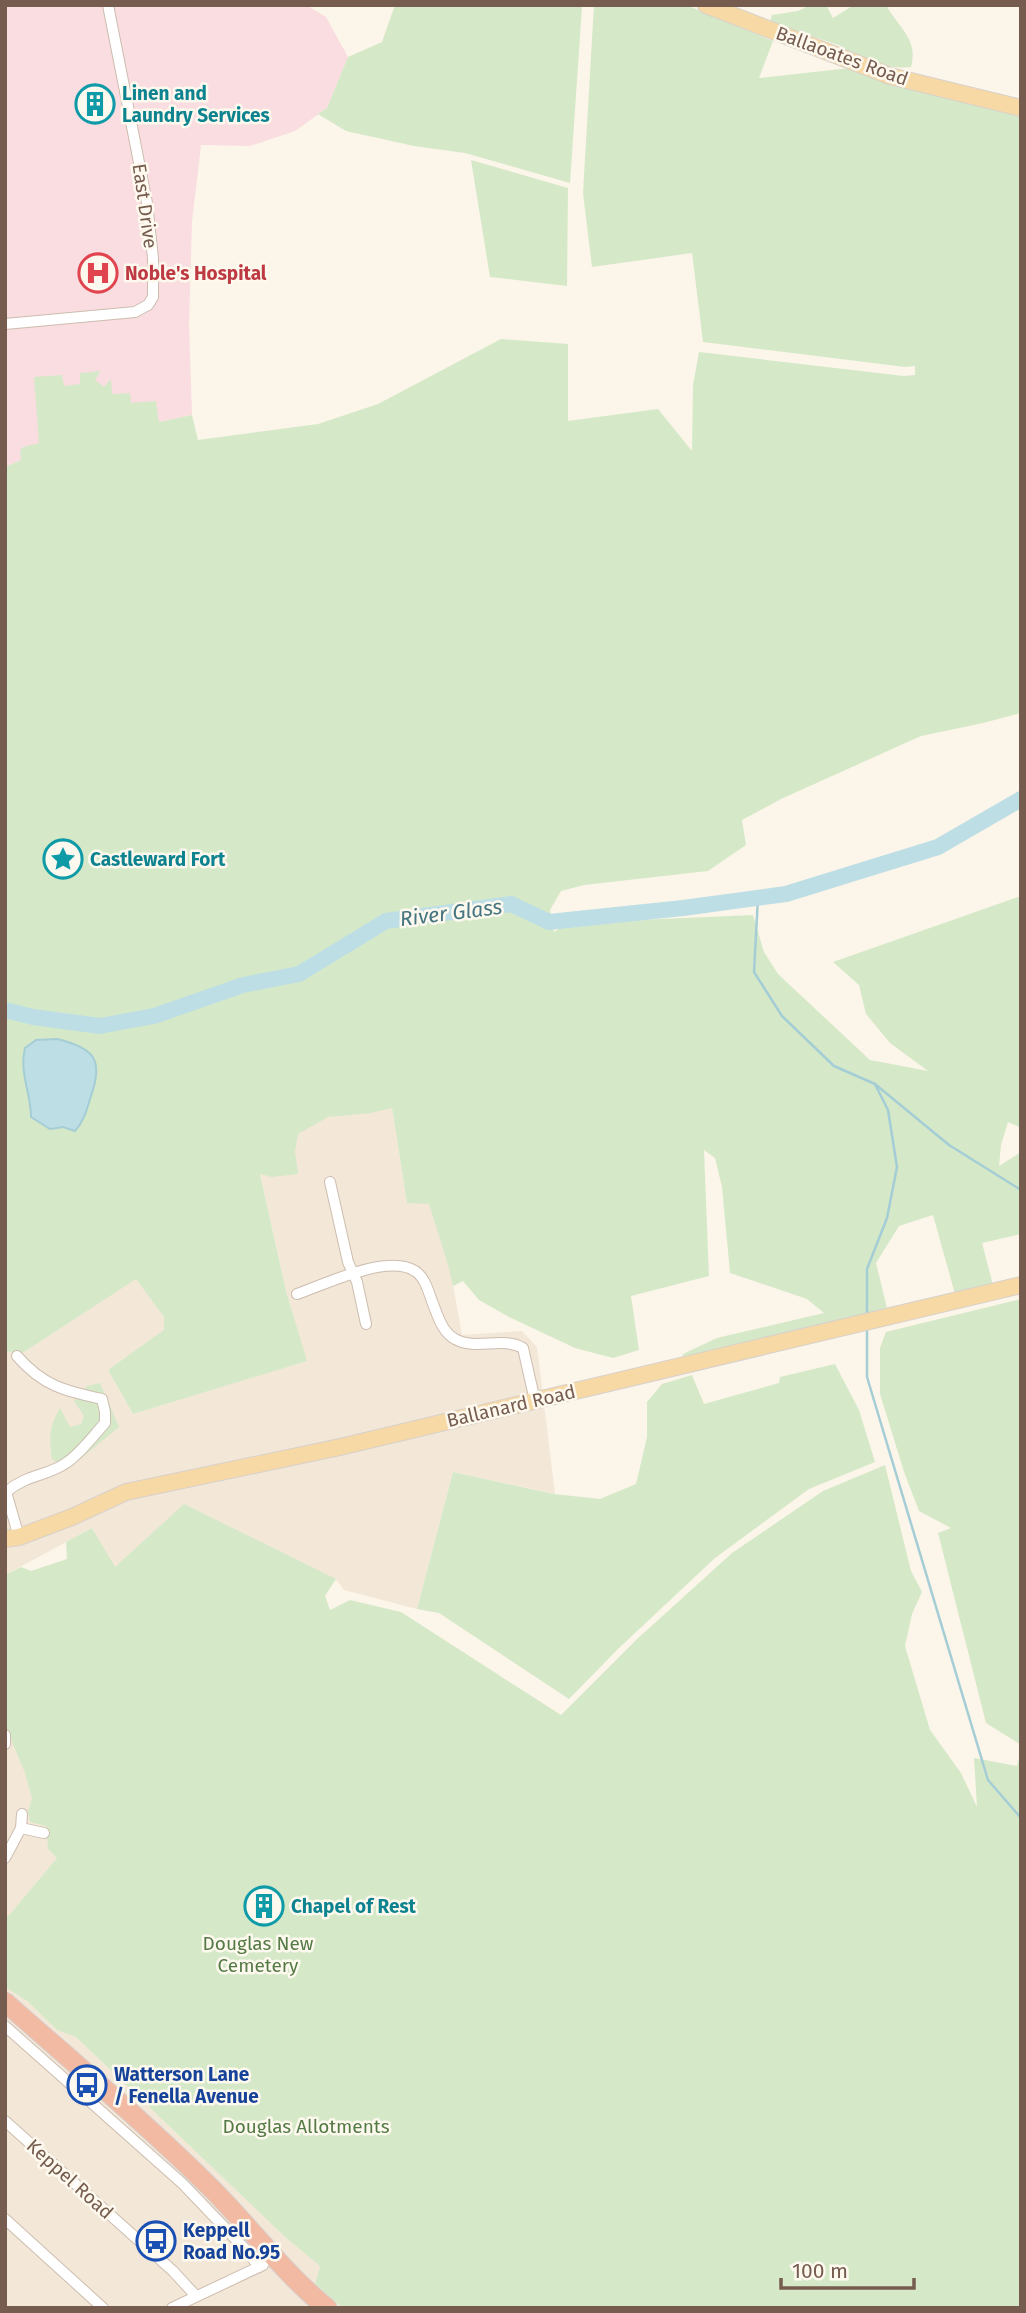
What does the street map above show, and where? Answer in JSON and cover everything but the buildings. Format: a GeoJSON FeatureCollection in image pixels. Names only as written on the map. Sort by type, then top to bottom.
{"type":"FeatureCollection","features":[{"type":"Feature","properties":{"kind":"highway"},"geometry":{"type":"LineString","coordinates":[[8,2016],[199,2176],[267,2263],[327,2308]]}},
{"type":"Feature","properties":{"kind":"main road","name":"Ballaoates Road"},"geometry":{"type":"LineString","coordinates":[[706,5],[890,76],[1021,108]]}},
{"type":"Feature","properties":{"kind":"main road","name":"Ballanard Road"},"geometry":{"type":"LineString","coordinates":[[12,1538],[126,1492],[340,1447],[1021,1285]]}},
{"type":"Feature","properties":{"kind":"street","name":"East Drive"},"geometry":{"type":"LineString","coordinates":[[5,324],[135,312],[148,305],[153,297],[155,282],[147,203],[108,5]]}},
{"type":"Feature","properties":{"kind":"street"},"geometry":{"type":"LineString","coordinates":[[330,1182],[348,1262],[357,1282],[366,1324]]}},
{"type":"Feature","properties":{"kind":"street"},"geometry":{"type":"LineString","coordinates":[[297,1294],[352,1272],[392,1266],[415,1271],[423,1279],[444,1329],[455,1339],[467,1343],[513,1342],[523,1348],[535,1401]]}},
{"type":"Feature","properties":{"kind":"street"},"geometry":{"type":"LineString","coordinates":[[12,1538],[6,1492],[26,1478],[67,1463],[105,1423],[102,1399],[71,1393],[46,1382],[30,1371],[17,1356]]}},
{"type":"Feature","properties":{"kind":"street"},"geometry":{"type":"LineString","coordinates":[[5,1735],[5,1744]]}},
{"type":"Feature","properties":{"kind":"street"},"geometry":{"type":"LineString","coordinates":[[5,1858],[21,1828],[22,1814]]}},
{"type":"Feature","properties":{"kind":"street"},"geometry":{"type":"LineString","coordinates":[[21,1828],[44,1833]]}},
{"type":"Feature","properties":{"kind":"street","name":"Keppel Road"},"geometry":{"type":"LineString","coordinates":[[5,2121],[173,2271],[195,2295]]}},
{"type":"Feature","properties":{"kind":"street"},"geometry":{"type":"LineString","coordinates":[[5,2219],[103,2308]]}},
{"type":"Feature","properties":{"kind":"street"},"geometry":{"type":"LineString","coordinates":[[172,2308],[267,2263]]}},
{"type":"Feature","properties":{"kind":"shaded area","name":"Noble's Hospital"},"geometry":{"type":"Polygon","coordinates":[[[5,5],[306,5],[326,17],[348,57],[327,108],[295,131],[250,146],[201,145],[192,222],[189,324],[192,415],[100,435],[35,454],[5,467],[5,5]]]}},
{"type":"Feature","properties":{"kind":"shaded area"},"geometry":{"type":"Polygon","coordinates":[[[392,1108],[407,1203],[429,1203],[450,1268],[462,1335],[522,1331],[537,1347],[555,1494],[453,1472],[417,1609],[344,1590],[336,1579],[114,1568],[92,1528],[5,1575],[5,1351],[21,1354],[136,1278],[164,1317],[164,1331],[108,1370],[133,1414],[306,1361],[286,1291],[250,1128],[392,1108]]]}},
{"type":"Feature","properties":{"kind":"shaded area"},"geometry":{"type":"Polygon","coordinates":[[[5,1714],[46,1826],[48,1849],[57,1858],[5,1920],[5,1714]]]}},
{"type":"Feature","properties":{"kind":"shaded area"},"geometry":{"type":"Polygon","coordinates":[[[5,1987],[27,2001],[57,2030],[76,2037],[285,2237],[320,2266],[315,2284],[343,2308],[5,2308],[5,1987]]]}},
{"type":"Feature","properties":{"kind":"green space"},"geometry":{"type":"Polygon","coordinates":[[[395,5],[582,7],[570,183],[465,153],[414,146],[346,131],[318,114],[327,108],[348,57],[382,42],[395,5]]]}},
{"type":"Feature","properties":{"kind":"green space"},"geometry":{"type":"Polygon","coordinates":[[[594,5],[686,5],[773,41],[759,78],[850,68],[1021,117],[1021,713],[921,736],[781,799],[742,820],[746,845],[708,871],[584,885],[561,891],[550,910],[554,932],[562,927],[637,920],[753,915],[764,952],[778,974],[870,1060],[928,1071],[890,1043],[866,1014],[859,985],[833,962],[1021,896],[1021,1128],[1008,1122],[1001,1145],[999,1166],[1021,1152],[1021,1234],[982,1243],[993,1285],[955,1294],[933,1215],[899,1226],[876,1263],[888,1312],[682,1360],[683,1354],[717,1338],[824,1313],[807,1299],[730,1273],[722,1187],[715,1158],[704,1150],[709,1276],[631,1296],[639,1350],[613,1358],[575,1348],[509,1317],[479,1300],[463,1281],[453,1286],[429,1204],[407,1203],[392,1108],[328,1117],[298,1134],[295,1151],[298,1174],[272,1177],[260,1174],[286,1291],[307,1361],[133,1414],[108,1370],[164,1330],[164,1317],[136,1279],[21,1354],[5,1351],[5,467],[21,460],[20,451],[23,447],[39,443],[34,377],[62,375],[64,386],[80,384],[80,373],[101,371],[95,380],[104,387],[111,379],[112,394],[130,393],[131,403],[156,401],[159,422],[192,415],[198,440],[318,424],[378,404],[501,339],[568,344],[568,421],[658,409],[692,451],[693,385],[699,352],[904,376],[915,375],[915,366],[905,367],[703,342],[692,253],[592,267],[583,193],[594,5]]]}},
{"type":"Feature","properties":{"kind":"green space"},"geometry":{"type":"Polygon","coordinates":[[[810,5],[826,5],[833,18],[854,5],[886,5],[910,42],[913,58],[911,67],[884,66],[858,60],[842,53],[841,46],[770,22],[772,15],[798,11],[810,5]]]}},
{"type":"Feature","properties":{"kind":"green space"},"geometry":{"type":"Polygon","coordinates":[[[471,160],[568,188],[567,286],[490,277],[471,160]]]}},
{"type":"Feature","properties":{"kind":"green space"},"geometry":{"type":"Polygon","coordinates":[[[1021,1299],[1021,1745],[986,1723],[938,1533],[951,1528],[919,1511],[880,1394],[880,1348],[886,1332],[1021,1299]]]}},
{"type":"Feature","properties":{"kind":"green space"},"geometry":{"type":"Polygon","coordinates":[[[835,1364],[859,1410],[875,1462],[809,1489],[715,1558],[569,1699],[439,1613],[417,1609],[453,1472],[554,1494],[600,1499],[636,1484],[647,1437],[647,1402],[662,1384],[692,1375],[704,1404],[779,1383],[780,1377],[835,1364]]]}},
{"type":"Feature","properties":{"kind":"green space"},"geometry":{"type":"Polygon","coordinates":[[[100,1383],[119,1427],[67,1470],[52,1459],[50,1439],[54,1421],[60,1408],[70,1427],[81,1424],[84,1416],[74,1401],[87,1386],[100,1383]]]}},
{"type":"Feature","properties":{"kind":"green space"},"geometry":{"type":"Polygon","coordinates":[[[885,1465],[911,1571],[922,1592],[912,1614],[905,1646],[930,1730],[961,1773],[977,1807],[974,1758],[1017,1766],[1021,1750],[1021,2308],[343,2308],[315,2284],[320,2266],[285,2237],[76,2037],[57,2030],[27,2001],[5,1987],[5,1920],[57,1858],[48,1849],[46,1826],[30,1822],[28,1811],[32,1799],[25,1773],[5,1725],[5,1575],[21,1567],[31,1571],[67,1559],[66,1542],[92,1528],[115,1567],[184,1504],[336,1579],[325,1596],[330,1610],[350,1600],[401,1612],[561,1715],[636,1640],[732,1553],[823,1491],[885,1465]]]}},
{"type":"Feature","properties":{"kind":"water"},"geometry":{"type":"Polygon","coordinates":[[[57,1039],[87,1051],[96,1064],[95,1083],[88,1106],[75,1131],[63,1127],[50,1129],[31,1117],[23,1066],[25,1048],[36,1040],[57,1039]]]}},
{"type":"Feature","properties":{"kind":"waterway","name":"River Glass"},"geometry":{"type":"LineString","coordinates":[[5,1010],[33,1017],[100,1026],[154,1016],[243,985],[299,974],[386,921],[511,904],[549,922],[786,894],[938,847],[1021,799]]}},
{"type":"Feature","properties":{"kind":"waterway"},"geometry":{"type":"LineString","coordinates":[[758,897],[754,972],[782,1016],[834,1066],[875,1084],[949,1145],[1021,1190]]}},
{"type":"Feature","properties":{"kind":"waterway"},"geometry":{"type":"LineString","coordinates":[[867,1316],[867,1269],[887,1218],[897,1167],[888,1110],[875,1084]]}},
{"type":"Feature","properties":{"kind":"waterway"},"geometry":{"type":"LineString","coordinates":[[867,1327],[867,1377],[988,1780],[1021,1818]]}},
{"type":"Feature","properties":{"kind":"place","name":"Linen and Laundry Services"},"geometry":{"type":"Point","coordinates":[95,104]}},
{"type":"Feature","properties":{"kind":"place","name":"Noble's Hospital"},"geometry":{"type":"Point","coordinates":[98,273]}},
{"type":"Feature","properties":{"kind":"place","name":"Castleward Fort"},"geometry":{"type":"Point","coordinates":[63,859]}},
{"type":"Feature","properties":{"kind":"place","name":"Chapel of Rest"},"geometry":{"type":"Point","coordinates":[264,1906]}},
{"type":"Feature","properties":{"kind":"place","name":"Watterson Lane / Fenella Avenue"},"geometry":{"type":"Point","coordinates":[87,2085]}},
{"type":"Feature","properties":{"kind":"place","name":"Keppell Road No.95"},"geometry":{"type":"Point","coordinates":[156,2241]}},
{"type":"Feature","properties":{"kind":"park label","name":"Douglas New Cemetery"},"geometry":{"type":"Point","coordinates":[258,1954]}},
{"type":"Feature","properties":{"kind":"park label","name":"Douglas Allotments"},"geometry":{"type":"Point","coordinates":[306,2126]}}]}
